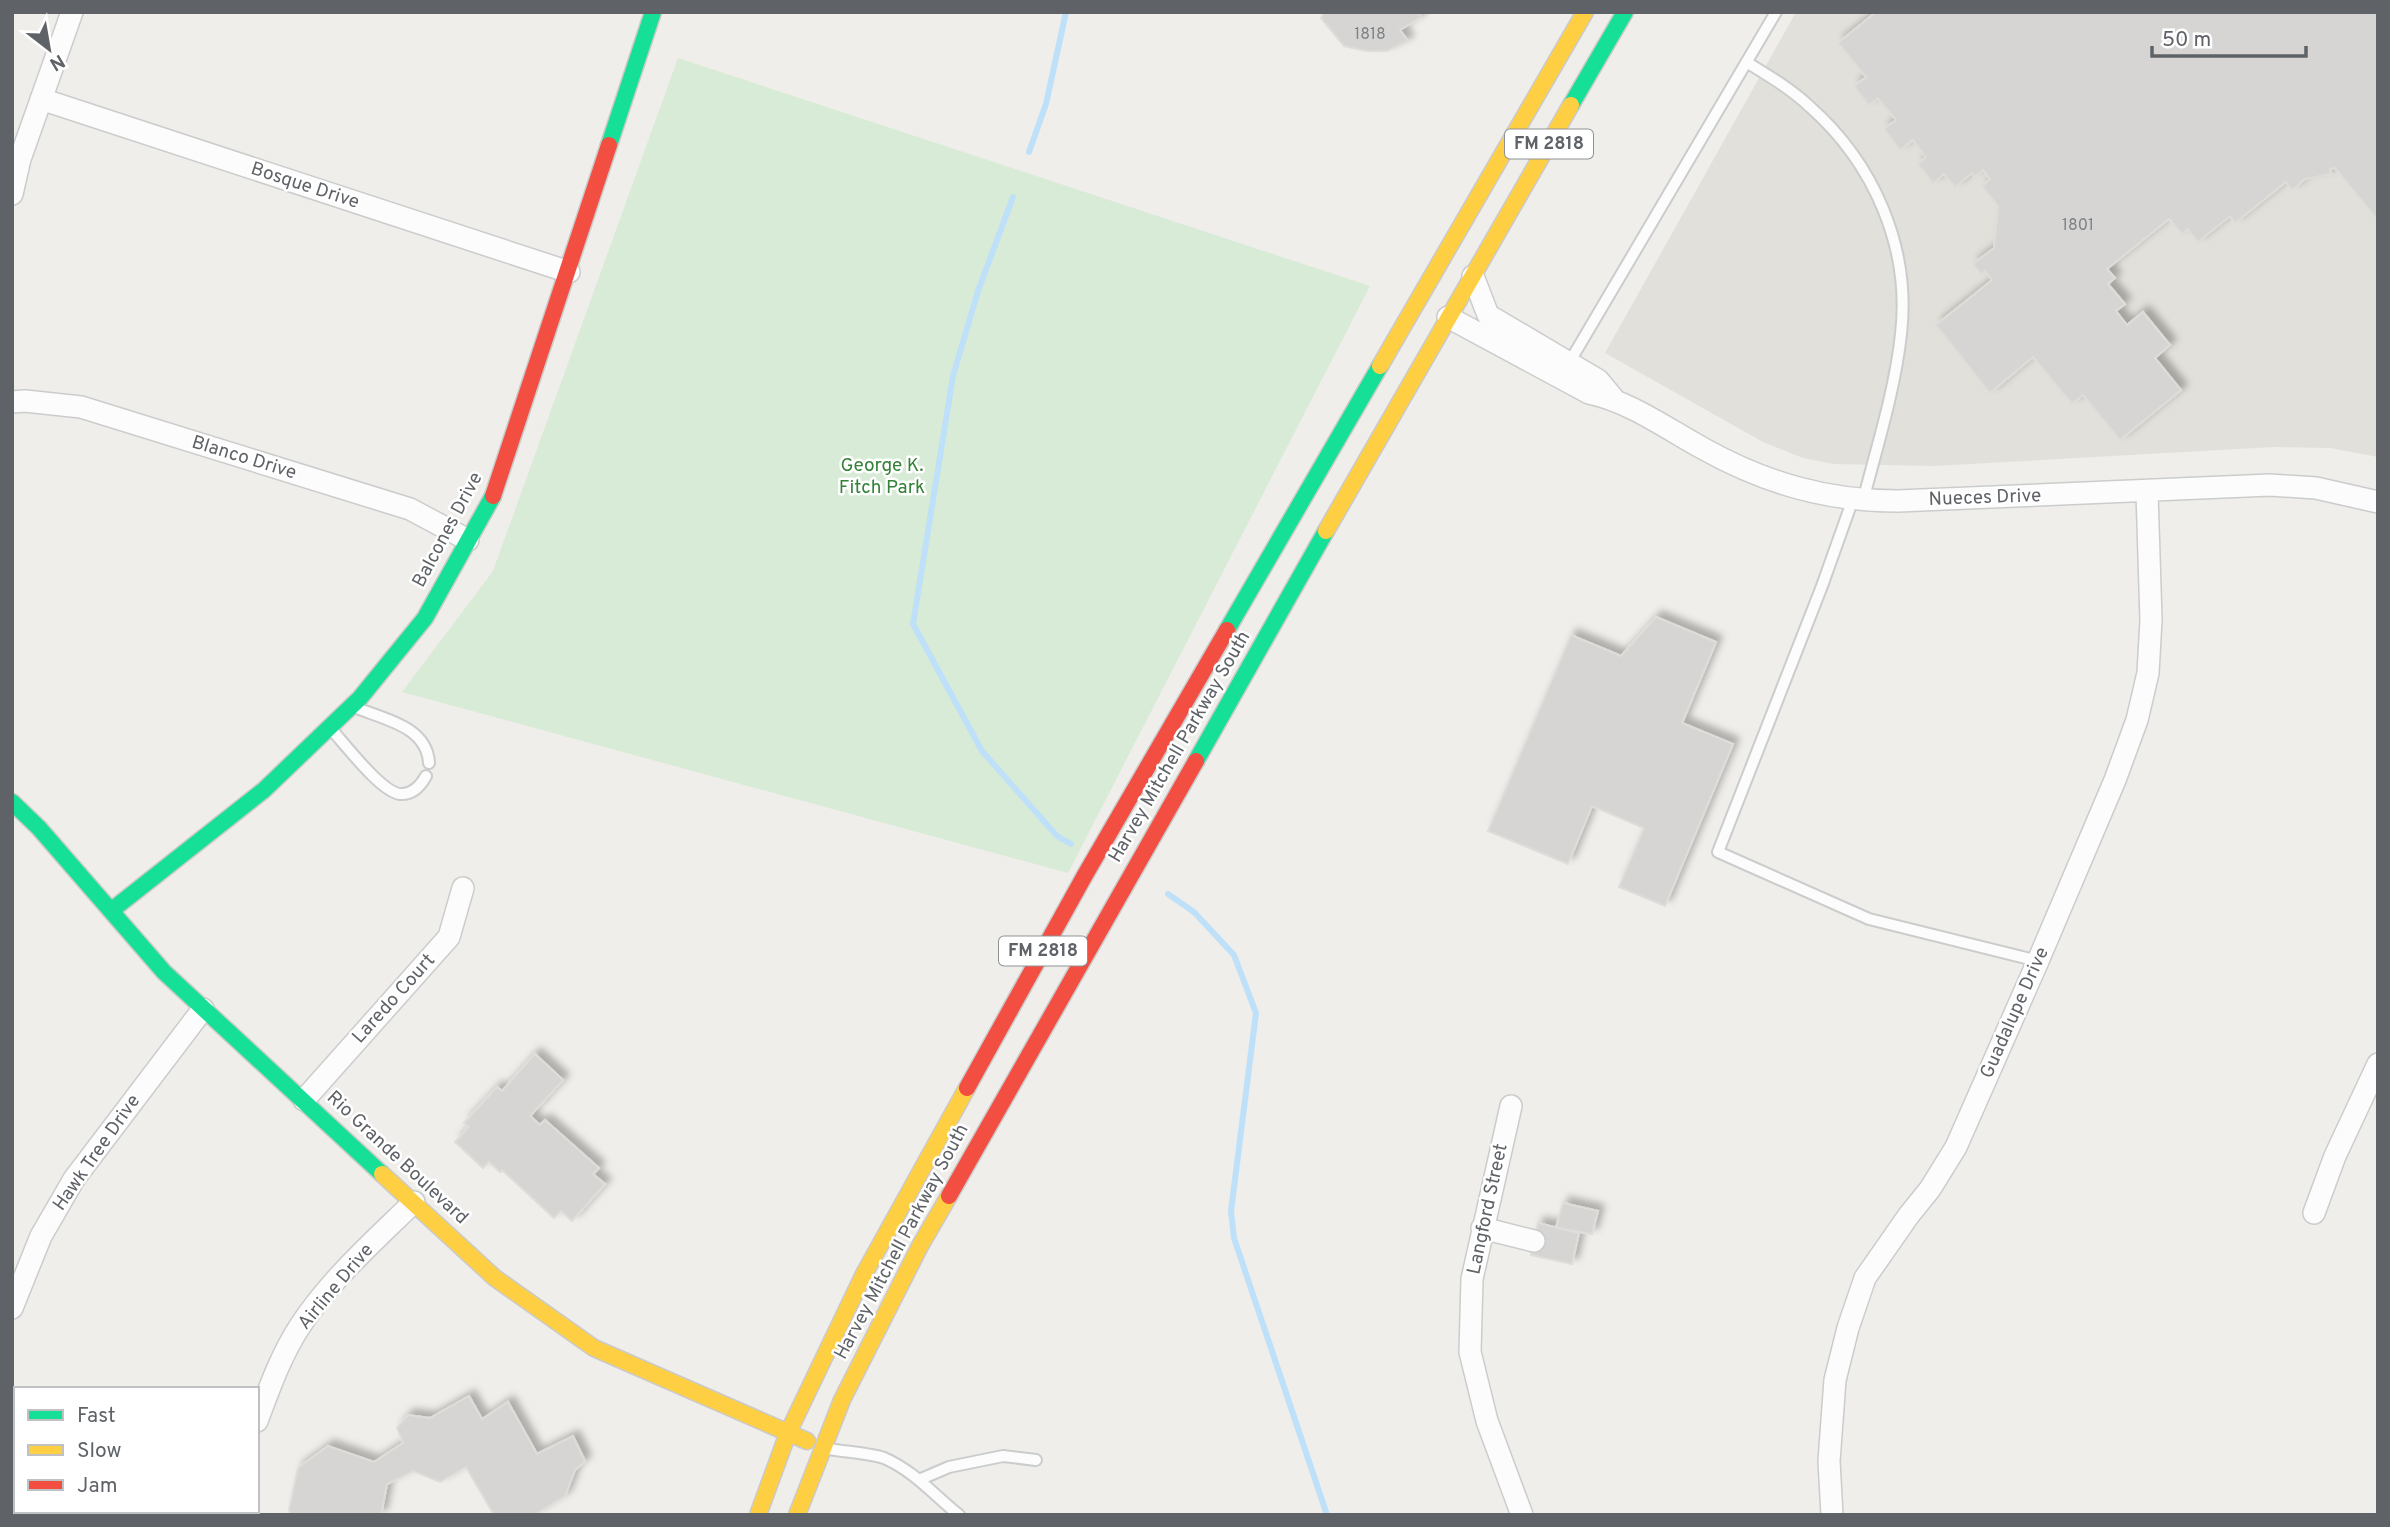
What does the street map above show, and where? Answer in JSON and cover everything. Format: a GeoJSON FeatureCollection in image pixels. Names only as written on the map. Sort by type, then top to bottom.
{"type":"FeatureCollection","features":[{"type":"Feature","properties":{"kind":"main road","name":"Balcones Drive"},"geometry":{"type":"LineString","coordinates":[[113,910],[264,790],[352,706],[425,618],[496,490],[653,12]]}},
{"type":"Feature","properties":{"kind":"main road","name":"Harvey Mitchell Parkway South"},"geometry":{"type":"LineString","coordinates":[[758,1515],[788,1433],[864,1274],[1079,887],[1585,12]]}},
{"type":"Feature","properties":{"kind":"main road","name":"Harvey Mitchell Parkway South"},"geometry":{"type":"LineString","coordinates":[[797,1515],[842,1400],[927,1234],[1443,301],[1472,275],[1625,12]]}},
{"type":"Feature","properties":{"kind":"main road"},"geometry":{"type":"LineString","coordinates":[[1439,264],[1443,301]]}},
{"type":"Feature","properties":{"kind":"main road","name":"Rio Grande Boulevard"},"geometry":{"type":"LineString","coordinates":[[12,802],[113,910],[164,972],[495,1278],[594,1348],[822,1448]]}},
{"type":"Feature","properties":{"kind":"street"},"geometry":{"type":"LineString","coordinates":[[12,194],[20,159],[72,12]]}},
{"type":"Feature","properties":{"kind":"street","name":"Bosque Drive"},"geometry":{"type":"LineString","coordinates":[[41,99],[569,272]]}},
{"type":"Feature","properties":{"kind":"street","name":"Nueces Drive"},"geometry":{"type":"LineString","coordinates":[[1472,275],[1488,315],[1598,380],[1613,398]]}},
{"type":"Feature","properties":{"kind":"street","name":"Nueces Drive"},"geometry":{"type":"LineString","coordinates":[[1443,301],[1589,393],[1613,398],[1755,475],[1802,491],[1858,500],[1898,501],[2296,486],[2340,492],[2378,502]]}},
{"type":"Feature","properties":{"kind":"street","name":"Blanco Drive"},"geometry":{"type":"LineString","coordinates":[[12,402],[81,407],[410,509],[468,540]]}},
{"type":"Feature","properties":{"kind":"street","name":"Guadalupe Drive"},"geometry":{"type":"LineString","coordinates":[[1832,1515],[1829,1461],[1835,1380],[1848,1328],[1865,1278],[1930,1189],[1956,1147],[2128,748],[2148,673],[2151,620],[2147,492]]}},
{"type":"Feature","properties":{"kind":"street","name":"Laredo Court"},"geometry":{"type":"LineString","coordinates":[[304,1100],[449,937],[463,888]]}},
{"type":"Feature","properties":{"kind":"street","name":"Hawk Tree Drive"},"geometry":{"type":"LineString","coordinates":[[12,1308],[41,1236],[74,1179],[203,1009]]}},
{"type":"Feature","properties":{"kind":"street"},"geometry":{"type":"LineString","coordinates":[[2314,1213],[2335,1156],[2378,1064]]}},
{"type":"Feature","properties":{"kind":"street","name":"Langford Street"},"geometry":{"type":"LineString","coordinates":[[1511,1106],[1472,1279],[1470,1352],[1487,1421],[1522,1515]]}},
{"type":"Feature","properties":{"kind":"street","name":"Airline Drive"},"geometry":{"type":"LineString","coordinates":[[259,1416],[275,1373],[300,1326],[341,1275],[414,1202]]}},
{"type":"Feature","properties":{"kind":"street"},"geometry":{"type":"LineString","coordinates":[[1482,1228],[1534,1241]]}},
{"type":"Feature","properties":{"kind":"street"},"geometry":{"type":"LineString","coordinates":[[12,1513],[18,1515]]}},
{"type":"Feature","properties":{"kind":"lane"},"geometry":{"type":"LineString","coordinates":[[1569,363],[1776,12]]}},
{"type":"Feature","properties":{"kind":"lane"},"geometry":{"type":"LineString","coordinates":[[1748,63],[1804,102],[1843,141],[1873,188],[1895,244],[1902,289],[1901,335],[1890,393],[1858,500],[1718,852],[1869,919],[2038,961]]}},
{"type":"Feature","properties":{"kind":"lane"},"geometry":{"type":"LineString","coordinates":[[352,706],[414,731],[429,754],[429,764]]}},
{"type":"Feature","properties":{"kind":"lane"},"geometry":{"type":"LineString","coordinates":[[329,727],[386,788],[400,794],[410,793],[420,787],[426,776]]}},
{"type":"Feature","properties":{"kind":"lane"},"geometry":{"type":"LineString","coordinates":[[822,1448],[882,1458],[921,1479],[938,1498],[959,1515]]}},
{"type":"Feature","properties":{"kind":"lane"},"geometry":{"type":"LineString","coordinates":[[921,1479],[949,1467],[1003,1456],[1036,1460]]}},
{"type":"Feature","properties":{"kind":"shaded area"},"geometry":{"type":"Polygon","coordinates":[[[1796,12],[2378,12],[2378,457],[2330,448],[2273,447],[1934,466],[1833,464],[1803,458],[1763,442],[1605,353],[1796,12]]]}},
{"type":"Feature","properties":{"kind":"green space","name":"George K. Fitch Park"},"geometry":{"type":"Polygon","coordinates":[[[678,58],[1370,286],[1068,873],[402,692],[493,571],[678,58]]]}},
{"type":"Feature","properties":{"kind":"building"},"geometry":{"type":"Polygon","coordinates":[[[1320,12],[1418,12],[1421,17],[1400,30],[1408,41],[1387,51],[1367,51],[1344,46],[1321,18],[1323,14],[1320,12]]]}},
{"type":"Feature","properties":{"kind":"building"},"geometry":{"type":"Polygon","coordinates":[[[1876,12],[2378,12],[2378,220],[2335,168],[2330,169],[2331,174],[2305,179],[2292,190],[2286,182],[2235,223],[2230,216],[2198,242],[2188,229],[2182,234],[2169,219],[2107,269],[2115,278],[2108,284],[2125,304],[2116,311],[2127,325],[2143,312],[2170,345],[2155,358],[2181,390],[2120,440],[2083,395],[2072,404],[2033,357],[1990,393],[1936,325],[1992,280],[1985,271],[1981,274],[1973,264],[1994,248],[1998,206],[1982,186],[1990,179],[1983,170],[1974,177],[1972,173],[1955,187],[1944,174],[1933,183],[1918,164],[1926,157],[1913,140],[1900,150],[1884,129],[1896,120],[1878,98],[1869,105],[1854,86],[1866,77],[1838,43],[1876,12]]]}},
{"type":"Feature","properties":{"kind":"building"},"geometry":{"type":"Polygon","coordinates":[[[1656,617],[1716,642],[1682,723],[1733,744],[1665,906],[1619,887],[1644,828],[1592,806],[1568,864],[1488,831],[1571,635],[1621,656],[1656,617]]]}},
{"type":"Feature","properties":{"kind":"building"},"geometry":{"type":"Polygon","coordinates":[[[535,1054],[563,1080],[530,1116],[540,1125],[545,1120],[599,1168],[593,1174],[605,1184],[572,1221],[561,1211],[554,1218],[502,1170],[500,1172],[489,1162],[483,1168],[455,1142],[469,1127],[464,1123],[497,1087],[502,1091],[535,1054]]]}},
{"type":"Feature","properties":{"kind":"building"},"geometry":{"type":"Polygon","coordinates":[[[1563,1203],[1598,1211],[1592,1234],[1556,1228],[1563,1203]]]}},
{"type":"Feature","properties":{"kind":"building"},"geometry":{"type":"Polygon","coordinates":[[[1538,1223],[1579,1233],[1572,1264],[1531,1255],[1538,1223]]]}},
{"type":"Feature","properties":{"kind":"building"},"geometry":{"type":"Polygon","coordinates":[[[469,1396],[482,1419],[508,1402],[537,1454],[573,1436],[585,1461],[575,1470],[565,1496],[534,1515],[494,1515],[466,1467],[440,1482],[413,1471],[387,1484],[381,1515],[291,1515],[289,1510],[298,1468],[328,1446],[374,1462],[403,1443],[397,1428],[408,1415],[430,1418],[469,1396]]]}},
{"type":"Feature","properties":{"kind":"waterway"},"geometry":{"type":"LineString","coordinates":[[1029,152],[1046,104],[1066,12]]}},
{"type":"Feature","properties":{"kind":"waterway"},"geometry":{"type":"LineString","coordinates":[[1013,197],[978,291],[953,376],[913,624],[982,751],[1057,836],[1071,844]]}},
{"type":"Feature","properties":{"kind":"waterway"},"geometry":{"type":"LineString","coordinates":[[1168,894],[1194,912],[1234,955],[1256,1013],[1231,1211],[1234,1238],[1327,1515]]}},
{"type":"Feature","properties":{"kind":"traffic: fast"},"geometry":{"type":"LineString","coordinates":[[609,145],[653,12]]}},
{"type":"Feature","properties":{"kind":"traffic: fast"},"geometry":{"type":"LineString","coordinates":[[1571,105],[1625,12]]}},
{"type":"Feature","properties":{"kind":"traffic: fast"},"geometry":{"type":"LineString","coordinates":[[1227,630],[1380,366]]}},
{"type":"Feature","properties":{"kind":"traffic: fast"},"geometry":{"type":"LineString","coordinates":[[112,910],[264,790],[360,698],[425,618],[493,496]]}},
{"type":"Feature","properties":{"kind":"traffic: fast"},"geometry":{"type":"LineString","coordinates":[[1196,761],[1326,531]]}},
{"type":"Feature","properties":{"kind":"traffic: fast"},"geometry":{"type":"LineString","coordinates":[[12,802],[39,828],[164,972],[382,1174]]}},
{"type":"Feature","properties":{"kind":"traffic: slow"},"geometry":{"type":"LineString","coordinates":[[1380,366],[1585,12]]}},
{"type":"Feature","properties":{"kind":"traffic: slow"},"geometry":{"type":"LineString","coordinates":[[1326,531],[1571,105]]}},
{"type":"Feature","properties":{"kind":"traffic: slow"},"geometry":{"type":"LineString","coordinates":[[758,1515],[788,1433],[864,1274],[967,1088]]}},
{"type":"Feature","properties":{"kind":"traffic: slow"},"geometry":{"type":"LineString","coordinates":[[382,1174],[495,1278],[594,1348],[807,1441]]}},
{"type":"Feature","properties":{"kind":"traffic: slow"},"geometry":{"type":"LineString","coordinates":[[797,1515],[842,1400],[920,1246],[949,1196]]}},
{"type":"Feature","properties":{"kind":"traffic: jam"},"geometry":{"type":"LineString","coordinates":[[493,496],[609,145]]}},
{"type":"Feature","properties":{"kind":"traffic: jam"},"geometry":{"type":"LineString","coordinates":[[967,1088],[1085,875],[1227,630]]}},
{"type":"Feature","properties":{"kind":"traffic: jam"},"geometry":{"type":"LineString","coordinates":[[949,1196],[1196,761]]}}]}
